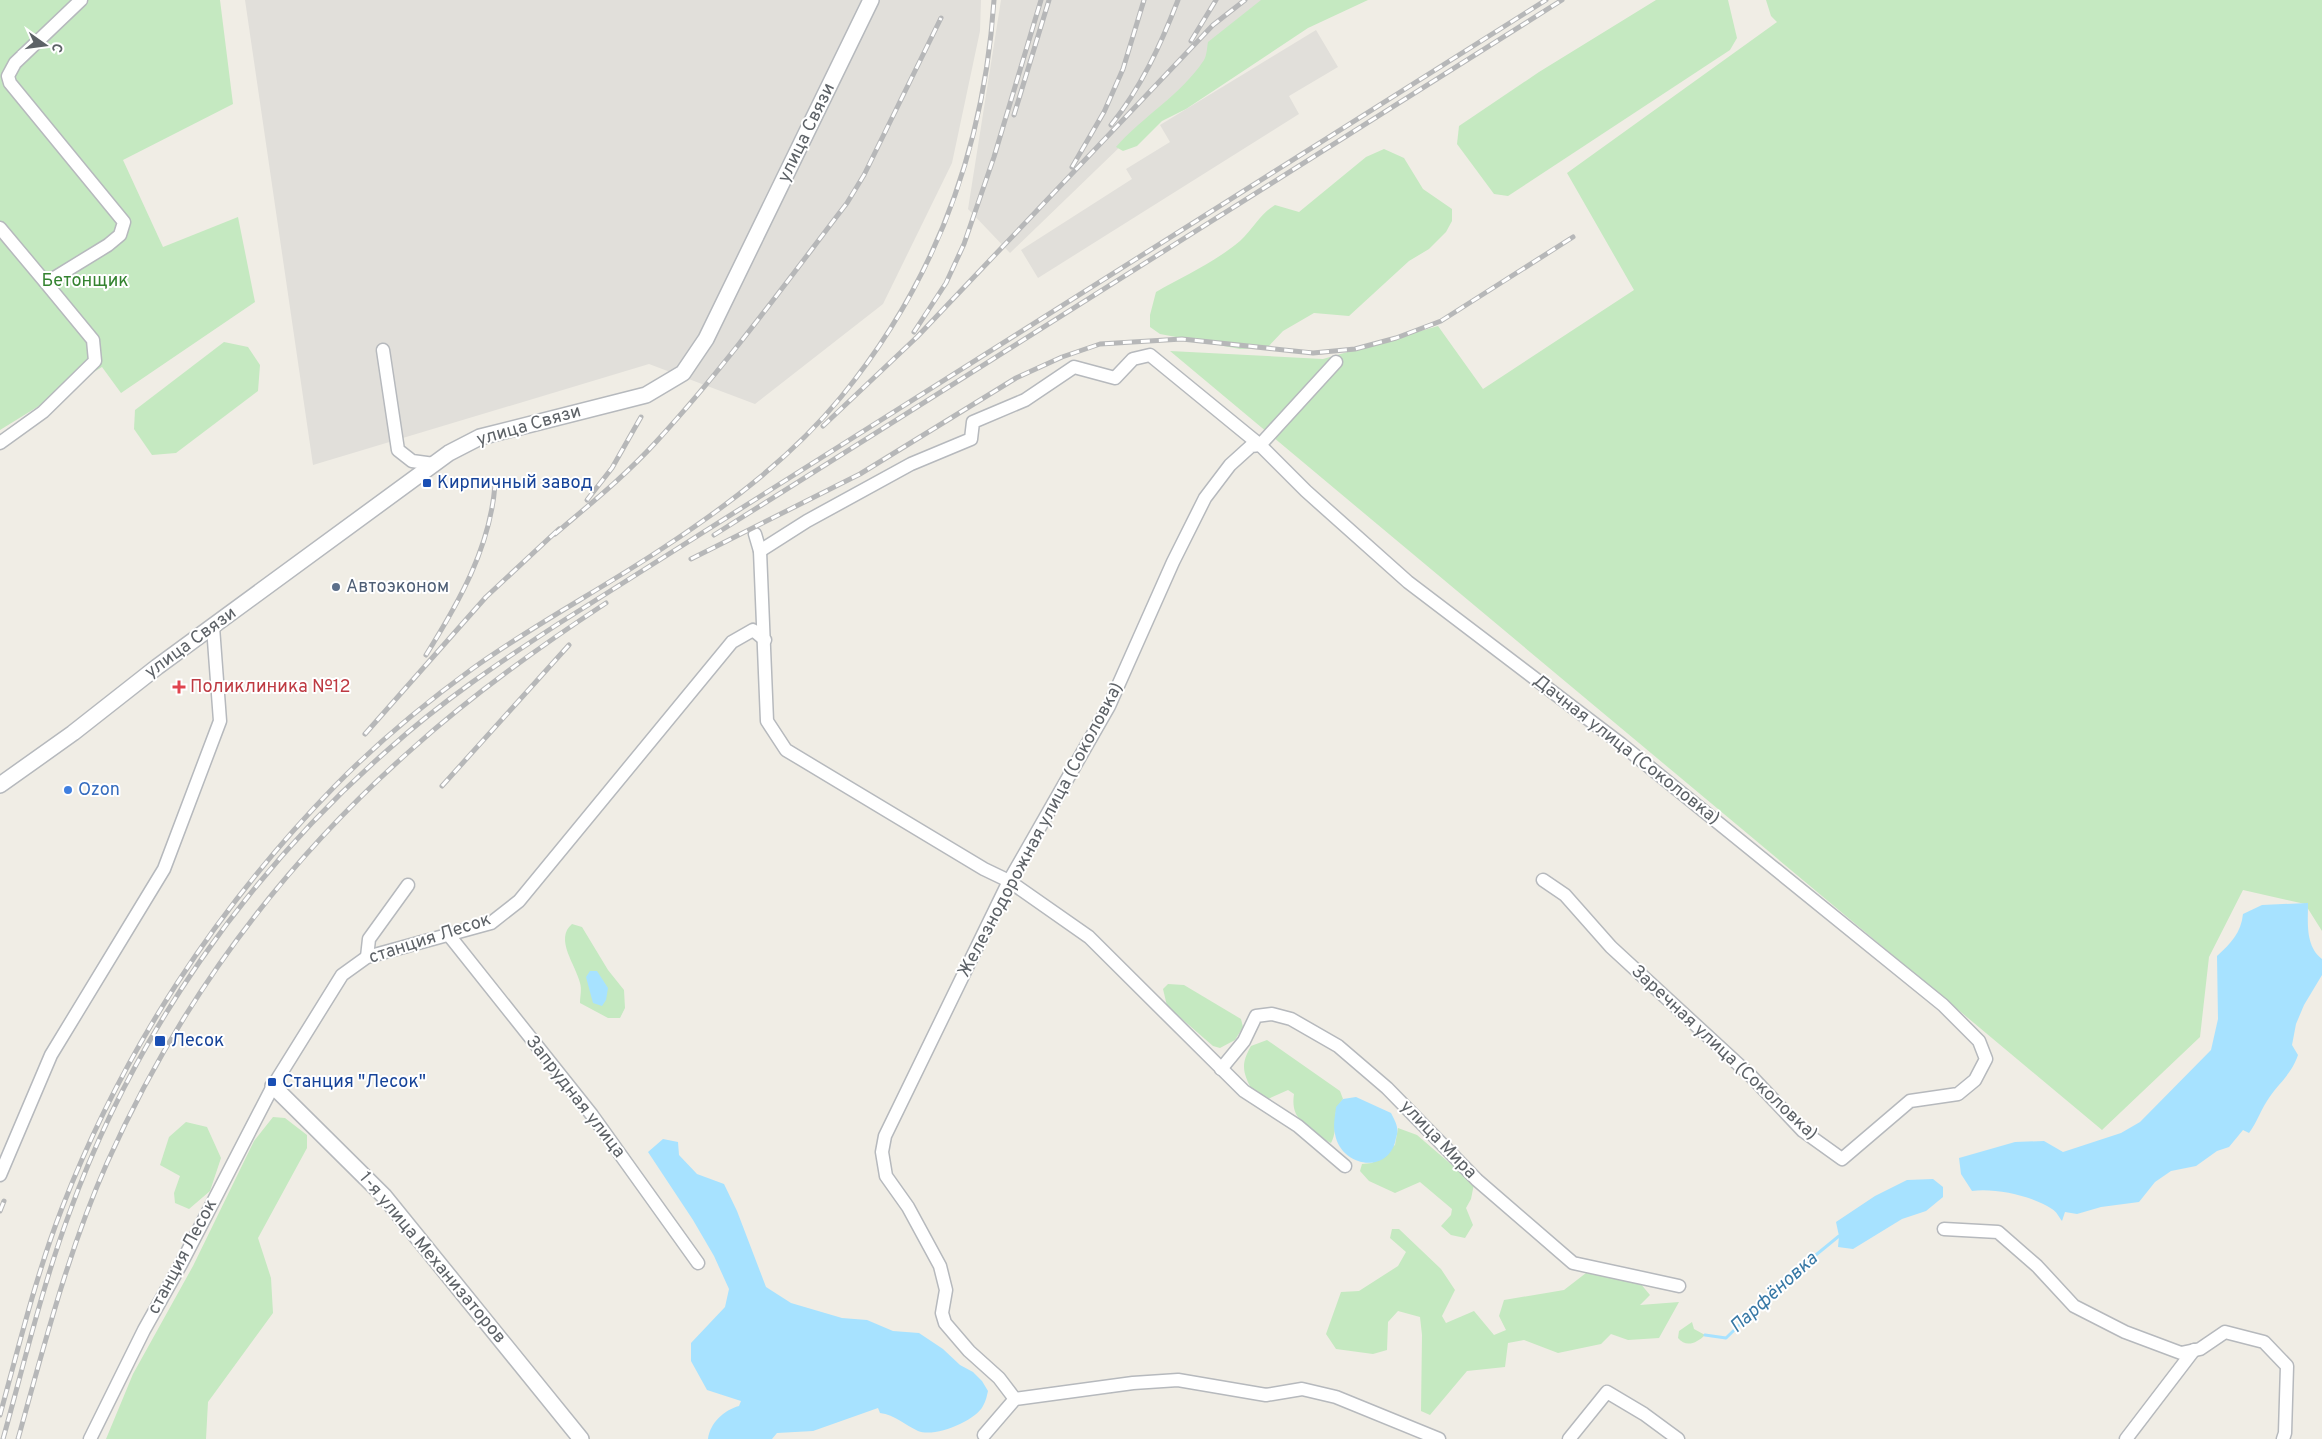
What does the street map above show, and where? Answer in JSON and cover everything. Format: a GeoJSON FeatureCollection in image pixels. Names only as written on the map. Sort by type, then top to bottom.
{"type":"FeatureCollection","features":[{"type":"Feature","properties":{"kind":"street","name":"улица Связи"},"geometry":{"type":"LineString","coordinates":[[0,785],[73,733],[157,667],[449,453],[480,437],[646,395],[683,372],[706,339],[871,0]]}},
{"type":"Feature","properties":{"kind":"street"},"geometry":{"type":"LineString","coordinates":[[46,283],[108,245],[120,235],[124,222],[10,83],[4,72],[76,2]]}},
{"type":"Feature","properties":{"kind":"street"},"geometry":{"type":"LineString","coordinates":[[0,228],[93,340],[96,354],[95,361],[90,367],[43,412],[0,443]]}},
{"type":"Feature","properties":{"kind":"street"},"geometry":{"type":"LineString","coordinates":[[383,350],[398,450],[412,461],[434,464]]}},
{"type":"Feature","properties":{"kind":"street","name":"Дачная улица (Соколовка)"},"geometry":{"type":"LineString","coordinates":[[760,551],[807,521],[911,464],[971,439],[973,422],[1025,400],[1074,367],[1115,378],[1133,359],[1150,355],[1260,445],[1306,491],[1408,582],[1621,744],[1943,1005],[1979,1041],[1986,1059]]}},
{"type":"Feature","properties":{"kind":"street","name":"Железнодорожная улица (Соколовка)"},"geometry":{"type":"LineString","coordinates":[[1015,1399],[999,1378],[969,1351],[945,1323],[942,1313],[946,1290],[940,1266],[908,1208],[886,1176],[882,1152],[885,1136],[1009,881],[1109,706],[1172,562],[1205,498],[1230,465],[1251,446],[1260,445],[1336,362]]}},
{"type":"Feature","properties":{"kind":"street"},"geometry":{"type":"LineString","coordinates":[[755,534],[760,551],[767,721],[786,750],[984,869],[1009,881],[1089,937],[1244,1090],[1298,1126],[1345,1166]]}},
{"type":"Feature","properties":{"kind":"street"},"geometry":{"type":"LineString","coordinates":[[0,1175],[51,1055],[164,869],[220,721],[212,627]]}},
{"type":"Feature","properties":{"kind":"street","name":"станция Лесок"},"geometry":{"type":"LineString","coordinates":[[90,1439],[144,1330],[273,1086],[342,975],[367,957],[491,923],[519,901],[732,642],[753,630],[765,640]]}},
{"type":"Feature","properties":{"kind":"street","name":"Заречная улица (Соколовка)"},"geometry":{"type":"LineString","coordinates":[[1543,880],[1565,895],[1611,947],[1751,1076],[1803,1131],[1842,1159],[1910,1101],[1958,1094],[1975,1080],[1986,1059]]}},
{"type":"Feature","properties":{"kind":"street"},"geometry":{"type":"LineString","coordinates":[[367,957],[368,939],[408,885]]}},
{"type":"Feature","properties":{"kind":"street","name":"Запрудная улица"},"geometry":{"type":"LineString","coordinates":[[448,934],[592,1116],[698,1263]]}},
{"type":"Feature","properties":{"kind":"street","name":"улица Мира"},"geometry":{"type":"LineString","coordinates":[[1221,1069],[1244,1041],[1256,1016],[1272,1014],[1291,1019],[1338,1046],[1387,1088],[1477,1180],[1573,1263],[1679,1286]]}},
{"type":"Feature","properties":{"kind":"street","name":"1-я улица Механизаторов"},"geometry":{"type":"LineString","coordinates":[[273,1086],[384,1196],[581,1439]]}},
{"type":"Feature","properties":{"kind":"street"},"geometry":{"type":"LineString","coordinates":[[1944,1229],[1998,1232],[2037,1266],[2074,1306],[2125,1332],[2181,1353],[2200,1349],[2225,1332],[2264,1342],[2286,1366],[2285,1433],[2283,1439]]}},
{"type":"Feature","properties":{"kind":"street"},"geometry":{"type":"LineString","coordinates":[[2126,1439],[2194,1350]]}},
{"type":"Feature","properties":{"kind":"street"},"geometry":{"type":"LineString","coordinates":[[987,1438],[1015,1399],[1133,1383],[1178,1380],[1266,1394],[1302,1389],[1336,1397],[1439,1439]]}},
{"type":"Feature","properties":{"kind":"street"},"geometry":{"type":"LineString","coordinates":[[1569,1439],[1607,1392],[1644,1414],[1678,1439]]}},
{"type":"Feature","properties":{"kind":"shaded area"},"geometry":{"type":"Polygon","coordinates":[[[245,0],[981,0],[980,31],[952,163],[883,304],[755,404],[649,364],[313,465],[245,0]]]}},
{"type":"Feature","properties":{"kind":"shaded area"},"geometry":{"type":"Polygon","coordinates":[[[1001,0],[1291,0],[1213,57],[1010,253],[968,209],[1001,0]]]}},
{"type":"Feature","properties":{"kind":"shaded area"},"geometry":{"type":"Polygon","coordinates":[[[1316,30],[1338,67],[1289,96],[1299,114],[1038,278],[1021,250],[1132,179],[1126,169],[1170,142],[1160,125],[1316,30]]]}},
{"type":"Feature","properties":{"kind":"green space","name":"Бетонщик"},"geometry":{"type":"Polygon","coordinates":[[[0,0],[220,0],[233,104],[123,160],[163,247],[238,217],[255,302],[121,393],[102,367],[0,430],[0,0]]]}},
{"type":"Feature","properties":{"kind":"green space"},"geometry":{"type":"Polygon","coordinates":[[[1261,0],[1368,0],[1308,28],[1186,109],[1162,121],[1137,146],[1123,151],[1116,147],[1195,73],[1205,58],[1208,42],[1261,0]]]}},
{"type":"Feature","properties":{"kind":"green space"},"geometry":{"type":"Polygon","coordinates":[[[1656,0],[1728,0],[1737,38],[1730,50],[1508,196],[1494,194],[1457,144],[1459,126],[1539,72],[1656,0]]]}},
{"type":"Feature","properties":{"kind":"green space"},"geometry":{"type":"Polygon","coordinates":[[[1766,0],[2322,0],[2322,931],[2305,904],[2243,890],[2209,957],[2200,1037],[2102,1130],[1170,351],[1323,359],[1438,326],[1483,389],[1634,290],[1567,173],[1777,22],[1771,16],[1766,0]]]}},
{"type":"Feature","properties":{"kind":"green space"},"geometry":{"type":"Polygon","coordinates":[[[1384,149],[1404,158],[1423,189],[1452,209],[1452,221],[1446,232],[1429,249],[1409,261],[1349,316],[1314,313],[1283,331],[1267,348],[1240,349],[1160,334],[1150,327],[1150,315],[1156,292],[1230,249],[1275,205],[1299,212],[1366,157],[1384,149]]]}},
{"type":"Feature","properties":{"kind":"green space"},"geometry":{"type":"Polygon","coordinates":[[[224,342],[248,347],[260,365],[258,391],[176,453],[152,455],[134,429],[135,410],[224,342]]]}},
{"type":"Feature","properties":{"kind":"green space"},"geometry":{"type":"Polygon","coordinates":[[[572,924],[582,927],[608,970],[624,990],[625,1008],[620,1018],[608,1018],[580,1003],[580,983],[568,952],[565,937],[567,930],[572,924]]]}},
{"type":"Feature","properties":{"kind":"green space"},"geometry":{"type":"Polygon","coordinates":[[[1168,984],[1184,985],[1241,1019],[1243,1027],[1235,1040],[1220,1048],[1213,1046],[1167,1006],[1163,989],[1168,984]]]}},
{"type":"Feature","properties":{"kind":"green space"},"geometry":{"type":"Polygon","coordinates":[[[1267,1040],[1340,1091],[1343,1099],[1336,1110],[1335,1131],[1331,1143],[1322,1138],[1298,1117],[1293,1102],[1294,1094],[1288,1090],[1268,1099],[1253,1092],[1245,1074],[1245,1059],[1251,1046],[1267,1040]]]}},
{"type":"Feature","properties":{"kind":"green space"},"geometry":{"type":"Polygon","coordinates":[[[273,1117],[285,1118],[307,1135],[307,1148],[258,1238],[271,1278],[273,1313],[208,1402],[206,1439],[106,1439],[133,1374],[193,1266],[254,1141],[273,1117]]]}},
{"type":"Feature","properties":{"kind":"green space"},"geometry":{"type":"Polygon","coordinates":[[[186,1122],[207,1127],[221,1158],[210,1191],[189,1209],[175,1203],[174,1193],[180,1176],[160,1165],[169,1137],[186,1122]]]}},
{"type":"Feature","properties":{"kind":"green space"},"geometry":{"type":"Polygon","coordinates":[[[1398,1128],[1417,1135],[1474,1184],[1471,1199],[1466,1208],[1473,1225],[1465,1238],[1451,1235],[1441,1226],[1451,1215],[1452,1209],[1420,1182],[1395,1193],[1369,1181],[1360,1171],[1362,1164],[1372,1163],[1395,1145],[1398,1128]]]}},
{"type":"Feature","properties":{"kind":"green space"},"geometry":{"type":"Polygon","coordinates":[[[1392,1229],[1399,1229],[1441,1269],[1455,1290],[1442,1316],[1446,1323],[1474,1311],[1494,1335],[1506,1330],[1499,1316],[1504,1300],[1564,1290],[1586,1273],[1640,1283],[1650,1295],[1640,1305],[1679,1302],[1659,1338],[1628,1340],[1611,1334],[1601,1344],[1558,1353],[1524,1340],[1508,1343],[1505,1367],[1467,1371],[1430,1415],[1421,1411],[1422,1335],[1420,1317],[1398,1311],[1388,1322],[1387,1350],[1373,1354],[1336,1349],[1326,1334],[1341,1292],[1359,1291],[1398,1266],[1406,1252],[1390,1238],[1392,1229]]]}},
{"type":"Feature","properties":{"kind":"green space"},"geometry":{"type":"Polygon","coordinates":[[[1692,1322],[1694,1329],[1705,1335],[1695,1342],[1684,1343],[1678,1338],[1679,1331],[1692,1322]]]}},
{"type":"Feature","properties":{"kind":"water"},"geometry":{"type":"Polygon","coordinates":[[[2308,903],[2310,941],[2322,959],[2322,975],[2304,1005],[2296,1024],[2292,1045],[2298,1055],[2295,1063],[2267,1101],[2249,1133],[2243,1130],[2229,1147],[2217,1151],[2196,1166],[2171,1171],[2155,1182],[2139,1202],[2101,1207],[2077,1214],[2065,1212],[2062,1221],[2053,1210],[2034,1200],[2003,1192],[1972,1191],[1961,1174],[1959,1158],[2015,1142],[2044,1141],[2063,1152],[2121,1133],[2140,1122],[2211,1050],[2218,1019],[2217,956],[2234,937],[2240,927],[2243,914],[2262,905],[2308,903]]]}},
{"type":"Feature","properties":{"kind":"water"},"geometry":{"type":"Polygon","coordinates":[[[590,971],[597,971],[608,988],[606,1000],[602,1006],[593,1003],[586,977],[590,971]]]}},
{"type":"Feature","properties":{"kind":"water"},"geometry":{"type":"Polygon","coordinates":[[[1356,1097],[1391,1113],[1397,1125],[1397,1134],[1392,1150],[1385,1158],[1376,1162],[1366,1163],[1355,1160],[1346,1154],[1339,1145],[1335,1134],[1336,1107],[1343,1099],[1356,1097]]]}},
{"type":"Feature","properties":{"kind":"water"},"geometry":{"type":"Polygon","coordinates":[[[663,1139],[678,1142],[679,1155],[697,1174],[724,1184],[737,1211],[766,1287],[791,1303],[842,1318],[867,1320],[893,1331],[919,1333],[943,1349],[960,1365],[973,1372],[982,1381],[988,1391],[979,1412],[954,1427],[925,1433],[895,1418],[880,1413],[878,1408],[813,1431],[777,1433],[772,1439],[708,1439],[709,1433],[719,1418],[739,1406],[741,1401],[707,1390],[691,1361],[691,1343],[725,1307],[729,1289],[714,1256],[693,1220],[648,1152],[663,1139]]]}},
{"type":"Feature","properties":{"kind":"water"},"geometry":{"type":"Polygon","coordinates":[[[1933,1179],[1943,1187],[1943,1197],[1926,1211],[1902,1219],[1853,1249],[1838,1247],[1839,1236],[1836,1222],[1875,1196],[1907,1180],[1933,1179]]]}},
{"type":"Feature","properties":{"kind":"waterway","name":"Парфёновка"},"geometry":{"type":"LineString","coordinates":[[1705,1335],[1726,1338],[1789,1277],[1839,1236]]}},
{"type":"Feature","properties":{"kind":"railway"},"geometry":{"type":"LineString","coordinates":[[0,1415],[44,1259],[86,1149],[144,1037],[177,983],[251,881],[292,832],[335,786],[418,710],[495,653],[639,563],[735,498],[802,440],[841,397],[874,353],[904,307],[929,260],[949,211],[966,161],[979,109],[988,55],[994,0]]}},
{"type":"Feature","properties":{"kind":"railway"},"geometry":{"type":"LineString","coordinates":[[914,332],[946,283],[964,244],[994,157],[1041,0]]}},
{"type":"Feature","properties":{"kind":"railway"},"geometry":{"type":"LineString","coordinates":[[1014,115],[1049,0]]}},
{"type":"Feature","properties":{"kind":"railway"},"geometry":{"type":"LineString","coordinates":[[1072,167],[1104,112],[1123,69],[1144,0]]}},
{"type":"Feature","properties":{"kind":"railway"},"geometry":{"type":"LineString","coordinates":[[1111,125],[1141,81],[1165,33],[1178,0]]}},
{"type":"Feature","properties":{"kind":"railway"},"geometry":{"type":"LineString","coordinates":[[1191,41],[1216,0]]}},
{"type":"Feature","properties":{"kind":"railway"},"geometry":{"type":"LineString","coordinates":[[823,426],[917,337],[1213,25],[1245,0]]}},
{"type":"Feature","properties":{"kind":"railway"},"geometry":{"type":"LineString","coordinates":[[3,1439],[59,1242],[95,1148],[126,1084],[161,1021],[200,961],[243,903],[289,848],[338,796],[430,714],[536,638],[1546,0]]}},
{"type":"Feature","properties":{"kind":"railway"},"geometry":{"type":"LineString","coordinates":[[714,535],[1562,0]]}},
{"type":"Feature","properties":{"kind":"railway"},"geometry":{"type":"LineString","coordinates":[[555,534],[632,467],[681,414],[754,325],[847,203],[864,175],[941,18]]}},
{"type":"Feature","properties":{"kind":"railway"},"geometry":{"type":"LineString","coordinates":[[691,559],[860,474],[1016,378],[1062,357],[1100,344],[1182,339],[1313,353],[1355,349],[1396,338],[1441,321],[1573,237]]}},
{"type":"Feature","properties":{"kind":"railway"},"geometry":{"type":"LineString","coordinates":[[587,500],[612,468],[641,417]]}},
{"type":"Feature","properties":{"kind":"railway"},"geometry":{"type":"LineString","coordinates":[[426,655],[461,595],[480,552],[487,531],[495,485]]}},
{"type":"Feature","properties":{"kind":"railway"},"geometry":{"type":"LineString","coordinates":[[365,734],[486,597],[559,529]]}},
{"type":"Feature","properties":{"kind":"railway"},"geometry":{"type":"LineString","coordinates":[[18,1439],[47,1334],[80,1230],[93,1196],[135,1104],[166,1047],[200,992],[237,940],[277,889],[319,840],[364,793],[435,729],[506,672],[606,603]]}},
{"type":"Feature","properties":{"kind":"railway"},"geometry":{"type":"LineString","coordinates":[[442,786],[569,645]]}},
{"type":"Feature","properties":{"kind":"railway"},"geometry":{"type":"LineString","coordinates":[[0,1211],[4,1201]]}},
{"type":"Feature","properties":{"kind":"place","name":"Кирпичный завод"},"geometry":{"type":"Point","coordinates":[427,483]}},
{"type":"Feature","properties":{"kind":"place","name":"Автоэконом"},"geometry":{"type":"Point","coordinates":[336,587]}},
{"type":"Feature","properties":{"kind":"place","name":"Поликлиника №12"},"geometry":{"type":"Point","coordinates":[179,687]}},
{"type":"Feature","properties":{"kind":"place","name":"Ozon"},"geometry":{"type":"Point","coordinates":[68,790]}},
{"type":"Feature","properties":{"kind":"place","name":"Лесок"},"geometry":{"type":"Point","coordinates":[160,1041]}},
{"type":"Feature","properties":{"kind":"place","name":"Станция \"Лесок\""},"geometry":{"type":"Point","coordinates":[272,1082]}}]}
